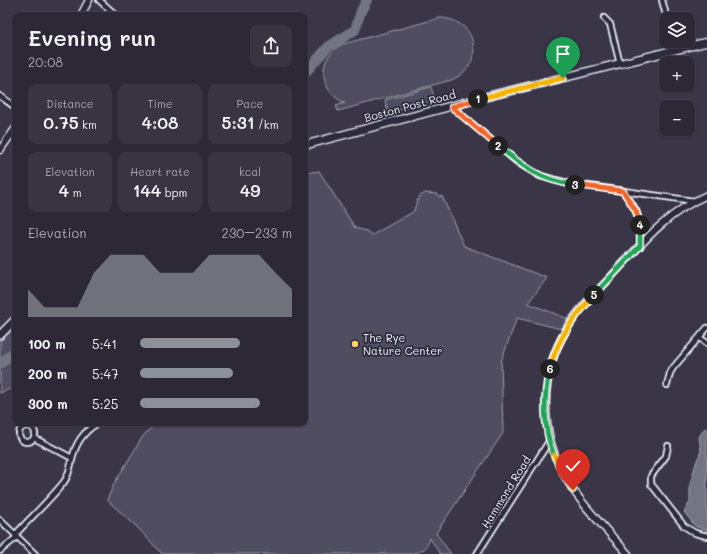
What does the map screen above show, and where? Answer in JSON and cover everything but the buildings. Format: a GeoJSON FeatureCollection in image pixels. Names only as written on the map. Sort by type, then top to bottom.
{"type":"FeatureCollection","features":[{"type":"Feature","properties":{"kind":"main road","name":"Boston Post Road"},"geometry":{"type":"LineString","coordinates":[[308,144],[490,96],[707,42]]}},
{"type":"Feature","properties":{"kind":"main road"},"geometry":{"type":"LineString","coordinates":[[0,335],[12,323]]}},
{"type":"Feature","properties":{"kind":"street"},"geometry":{"type":"LineString","coordinates":[[83,12],[89,0]]}},
{"type":"Feature","properties":{"kind":"street"},"geometry":{"type":"LineString","coordinates":[[99,0],[113,12]]}},
{"type":"Feature","properties":{"kind":"street"},"geometry":{"type":"LineString","coordinates":[[662,0],[665,12]]}},
{"type":"Feature","properties":{"kind":"street"},"geometry":{"type":"LineString","coordinates":[[604,18],[610,24],[620,64]]}},
{"type":"Feature","properties":{"kind":"street"},"geometry":{"type":"LineString","coordinates":[[0,96],[12,105]]}},
{"type":"Feature","properties":{"kind":"street"},"geometry":{"type":"LineString","coordinates":[[452,107],[516,161],[540,176],[568,184],[694,201]]}},
{"type":"Feature","properties":{"kind":"street"},"geometry":{"type":"LineString","coordinates":[[0,150],[12,133]]}},
{"type":"Feature","properties":{"kind":"street"},"geometry":{"type":"LineString","coordinates":[[623,191],[633,204],[640,220],[640,246]]}},
{"type":"Feature","properties":{"kind":"street"},"geometry":{"type":"LineString","coordinates":[[628,554],[573,490],[557,461],[550,440],[545,410],[546,388],[550,366],[558,344],[574,318],[640,246],[672,214],[707,195]]}},
{"type":"Feature","properties":{"kind":"street"},"geometry":{"type":"LineString","coordinates":[[667,386],[670,373],[673,368],[707,328]]}},
{"type":"Feature","properties":{"kind":"street"},"geometry":{"type":"LineString","coordinates":[[700,338],[707,343]]}},
{"type":"Feature","properties":{"kind":"street"},"geometry":{"type":"LineString","coordinates":[[0,551],[16,536],[64,482],[70,471],[72,458],[78,442],[83,435],[94,426]]}},
{"type":"Feature","properties":{"kind":"street"},"geometry":{"type":"LineString","coordinates":[[34,438],[72,458]]}},
{"type":"Feature","properties":{"kind":"street","name":"Hammond Road"},"geometry":{"type":"LineString","coordinates":[[478,554],[550,440]]}},
{"type":"Feature","properties":{"kind":"street"},"geometry":{"type":"LineString","coordinates":[[668,446],[664,459],[651,476],[651,484],[684,526],[695,533],[707,536]]}},
{"type":"Feature","properties":{"kind":"street"},"geometry":{"type":"LineString","coordinates":[[0,520],[35,554]]}},
{"type":"Feature","properties":{"kind":"shaded area"},"geometry":{"type":"Polygon","coordinates":[[[440,18],[453,20],[463,26],[470,34],[473,44],[473,54],[470,65],[462,73],[451,80],[338,111],[336,106],[345,103],[336,98],[330,91],[325,82],[324,74],[328,57],[334,50],[343,44],[440,18]]]}},
{"type":"Feature","properties":{"kind":"shaded area"},"geometry":{"type":"Polygon","coordinates":[[[431,87],[435,100],[388,113],[385,100],[431,87]]]}},
{"type":"Feature","properties":{"kind":"shaded area"},"geometry":{"type":"Polygon","coordinates":[[[319,171],[355,228],[366,231],[372,235],[413,212],[419,197],[425,193],[437,194],[439,197],[442,196],[464,246],[547,278],[528,303],[568,319],[561,329],[517,318],[501,361],[503,433],[436,533],[451,554],[440,554],[430,538],[427,546],[423,550],[409,554],[162,554],[137,527],[107,500],[114,484],[143,436],[153,426],[308,426],[308,173],[319,171]]]}},
{"type":"Feature","properties":{"kind":"shaded area"},"geometry":{"type":"Polygon","coordinates":[[[12,330],[12,388],[0,393],[0,341],[12,330]]]}},
{"type":"Feature","properties":{"kind":"water"},"geometry":{"type":"Polygon","coordinates":[[[707,428],[707,531],[695,526],[684,512],[690,502],[690,484],[701,451],[699,437],[704,429],[707,428]]]}},
{"type":"Feature","properties":{"kind":"waterway"},"geometry":{"type":"LineString","coordinates":[[308,70],[328,47],[355,30],[361,11],[367,0]]}},
{"type":"Feature","properties":{"kind":"waterway"},"geometry":{"type":"LineString","coordinates":[[0,364],[12,354]]}},
{"type":"Feature","properties":{"kind":"place","name":"The Rye Nature Center"},"geometry":{"type":"Point","coordinates":[355,344]}},
{"type":"Feature","properties":{"kind":"route"},"geometry":{"type":"LineString","coordinates":[[563,78],[485,97],[452,107],[516,161],[540,176],[568,184],[623,191],[633,204],[640,220],[640,246],[574,318],[558,344],[550,366],[546,388],[545,410],[548,430],[553,451],[567,481],[573,490]]}}]}
